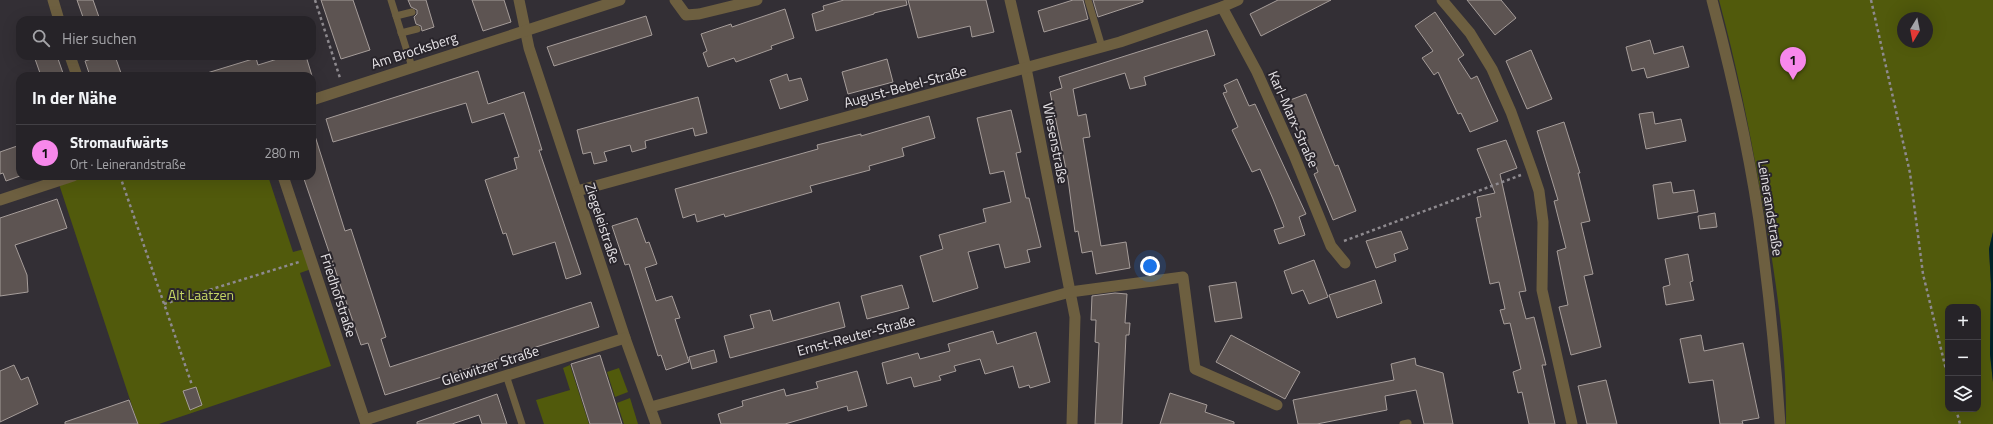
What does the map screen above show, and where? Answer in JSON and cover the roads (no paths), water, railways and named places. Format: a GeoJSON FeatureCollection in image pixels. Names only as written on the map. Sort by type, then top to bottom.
{"type":"FeatureCollection","features":[{"type":"Feature","properties":{"kind":"street"},"geometry":{"type":"LineString","coordinates":[[53,0],[58,16]]}},
{"type":"Feature","properties":{"kind":"street","name":"Ziegeleistraße"},"geometry":{"type":"LineString","coordinates":[[519,0],[529,48],[625,338],[656,424]]}},
{"type":"Feature","properties":{"kind":"street","name":"Am Brocksberg"},"geometry":{"type":"LineString","coordinates":[[316,99],[617,0]]}},
{"type":"Feature","properties":{"kind":"street"},"geometry":{"type":"LineString","coordinates":[[675,0],[686,15],[700,14],[757,0]]}},
{"type":"Feature","properties":{"kind":"street","name":"Wiesenstraße"},"geometry":{"type":"LineString","coordinates":[[1010,0],[1026,68],[1075,317],[1072,424]]}},
{"type":"Feature","properties":{"kind":"street","name":"August-Bebel-Straße"},"geometry":{"type":"LineString","coordinates":[[577,191],[1102,47],[1222,7],[1238,0]]}},
{"type":"Feature","properties":{"kind":"street"},"geometry":{"type":"LineString","coordinates":[[1442,0],[1470,33],[1492,69],[1511,112],[1539,191],[1543,222],[1542,290],[1572,424]]}},
{"type":"Feature","properties":{"kind":"street","name":"Leinerandstraße"},"geometry":{"type":"LineString","coordinates":[[1712,0],[1726,54],[1744,138],[1762,242],[1775,360],[1780,424]]}},
{"type":"Feature","properties":{"kind":"street","name":"Karl-Marx-Straße"},"geometry":{"type":"LineString","coordinates":[[1222,7],[1257,72],[1294,155],[1330,246],[1345,262]]}},
{"type":"Feature","properties":{"kind":"street"},"geometry":{"type":"LineString","coordinates":[[71,60],[76,72]]}},
{"type":"Feature","properties":{"kind":"street"},"geometry":{"type":"LineString","coordinates":[[0,200],[61,180]]}},
{"type":"Feature","properties":{"kind":"street","name":"Friedhofstraße"},"geometry":{"type":"LineString","coordinates":[[284,180],[365,422]]}},
{"type":"Feature","properties":{"kind":"street"},"geometry":{"type":"LineString","coordinates":[[1070,292],[1183,277],[1195,369],[1277,405]]}},
{"type":"Feature","properties":{"kind":"street","name":"Ernst-Reuter-Straße"},"geometry":{"type":"LineString","coordinates":[[651,407],[1070,292]]}},
{"type":"Feature","properties":{"kind":"street","name":"Gleiwitzer Straße"},"geometry":{"type":"LineString","coordinates":[[365,422],[506,375],[625,338]]}},
{"type":"Feature","properties":{"kind":"lane"},"geometry":{"type":"LineString","coordinates":[[390,0],[412,67]]}},
{"type":"Feature","properties":{"kind":"lane"},"geometry":{"type":"LineString","coordinates":[[1088,0],[1102,47]]}},
{"type":"Feature","properties":{"kind":"lane"},"geometry":{"type":"LineString","coordinates":[[396,16],[412,12]]}},
{"type":"Feature","properties":{"kind":"lane"},"geometry":{"type":"LineString","coordinates":[[401,34],[417,29]]}},
{"type":"Feature","properties":{"kind":"lane"},"geometry":{"type":"LineString","coordinates":[[506,375],[522,424]]}},
{"type":"Feature","properties":{"kind":"water"},"geometry":{"type":"Polygon","coordinates":[[[1993,232],[1993,382],[1990,354],[1991,284],[1989,249],[1993,232]]]}},
{"type":"Feature","properties":{"kind":"place","name":"Stromaufwärts"},"geometry":{"type":"Point","coordinates":[1793,80]}},
{"type":"Feature","properties":{"kind":"park label","name":"Alt Laatzen"},"geometry":{"type":"Point","coordinates":[201,294]}}]}
